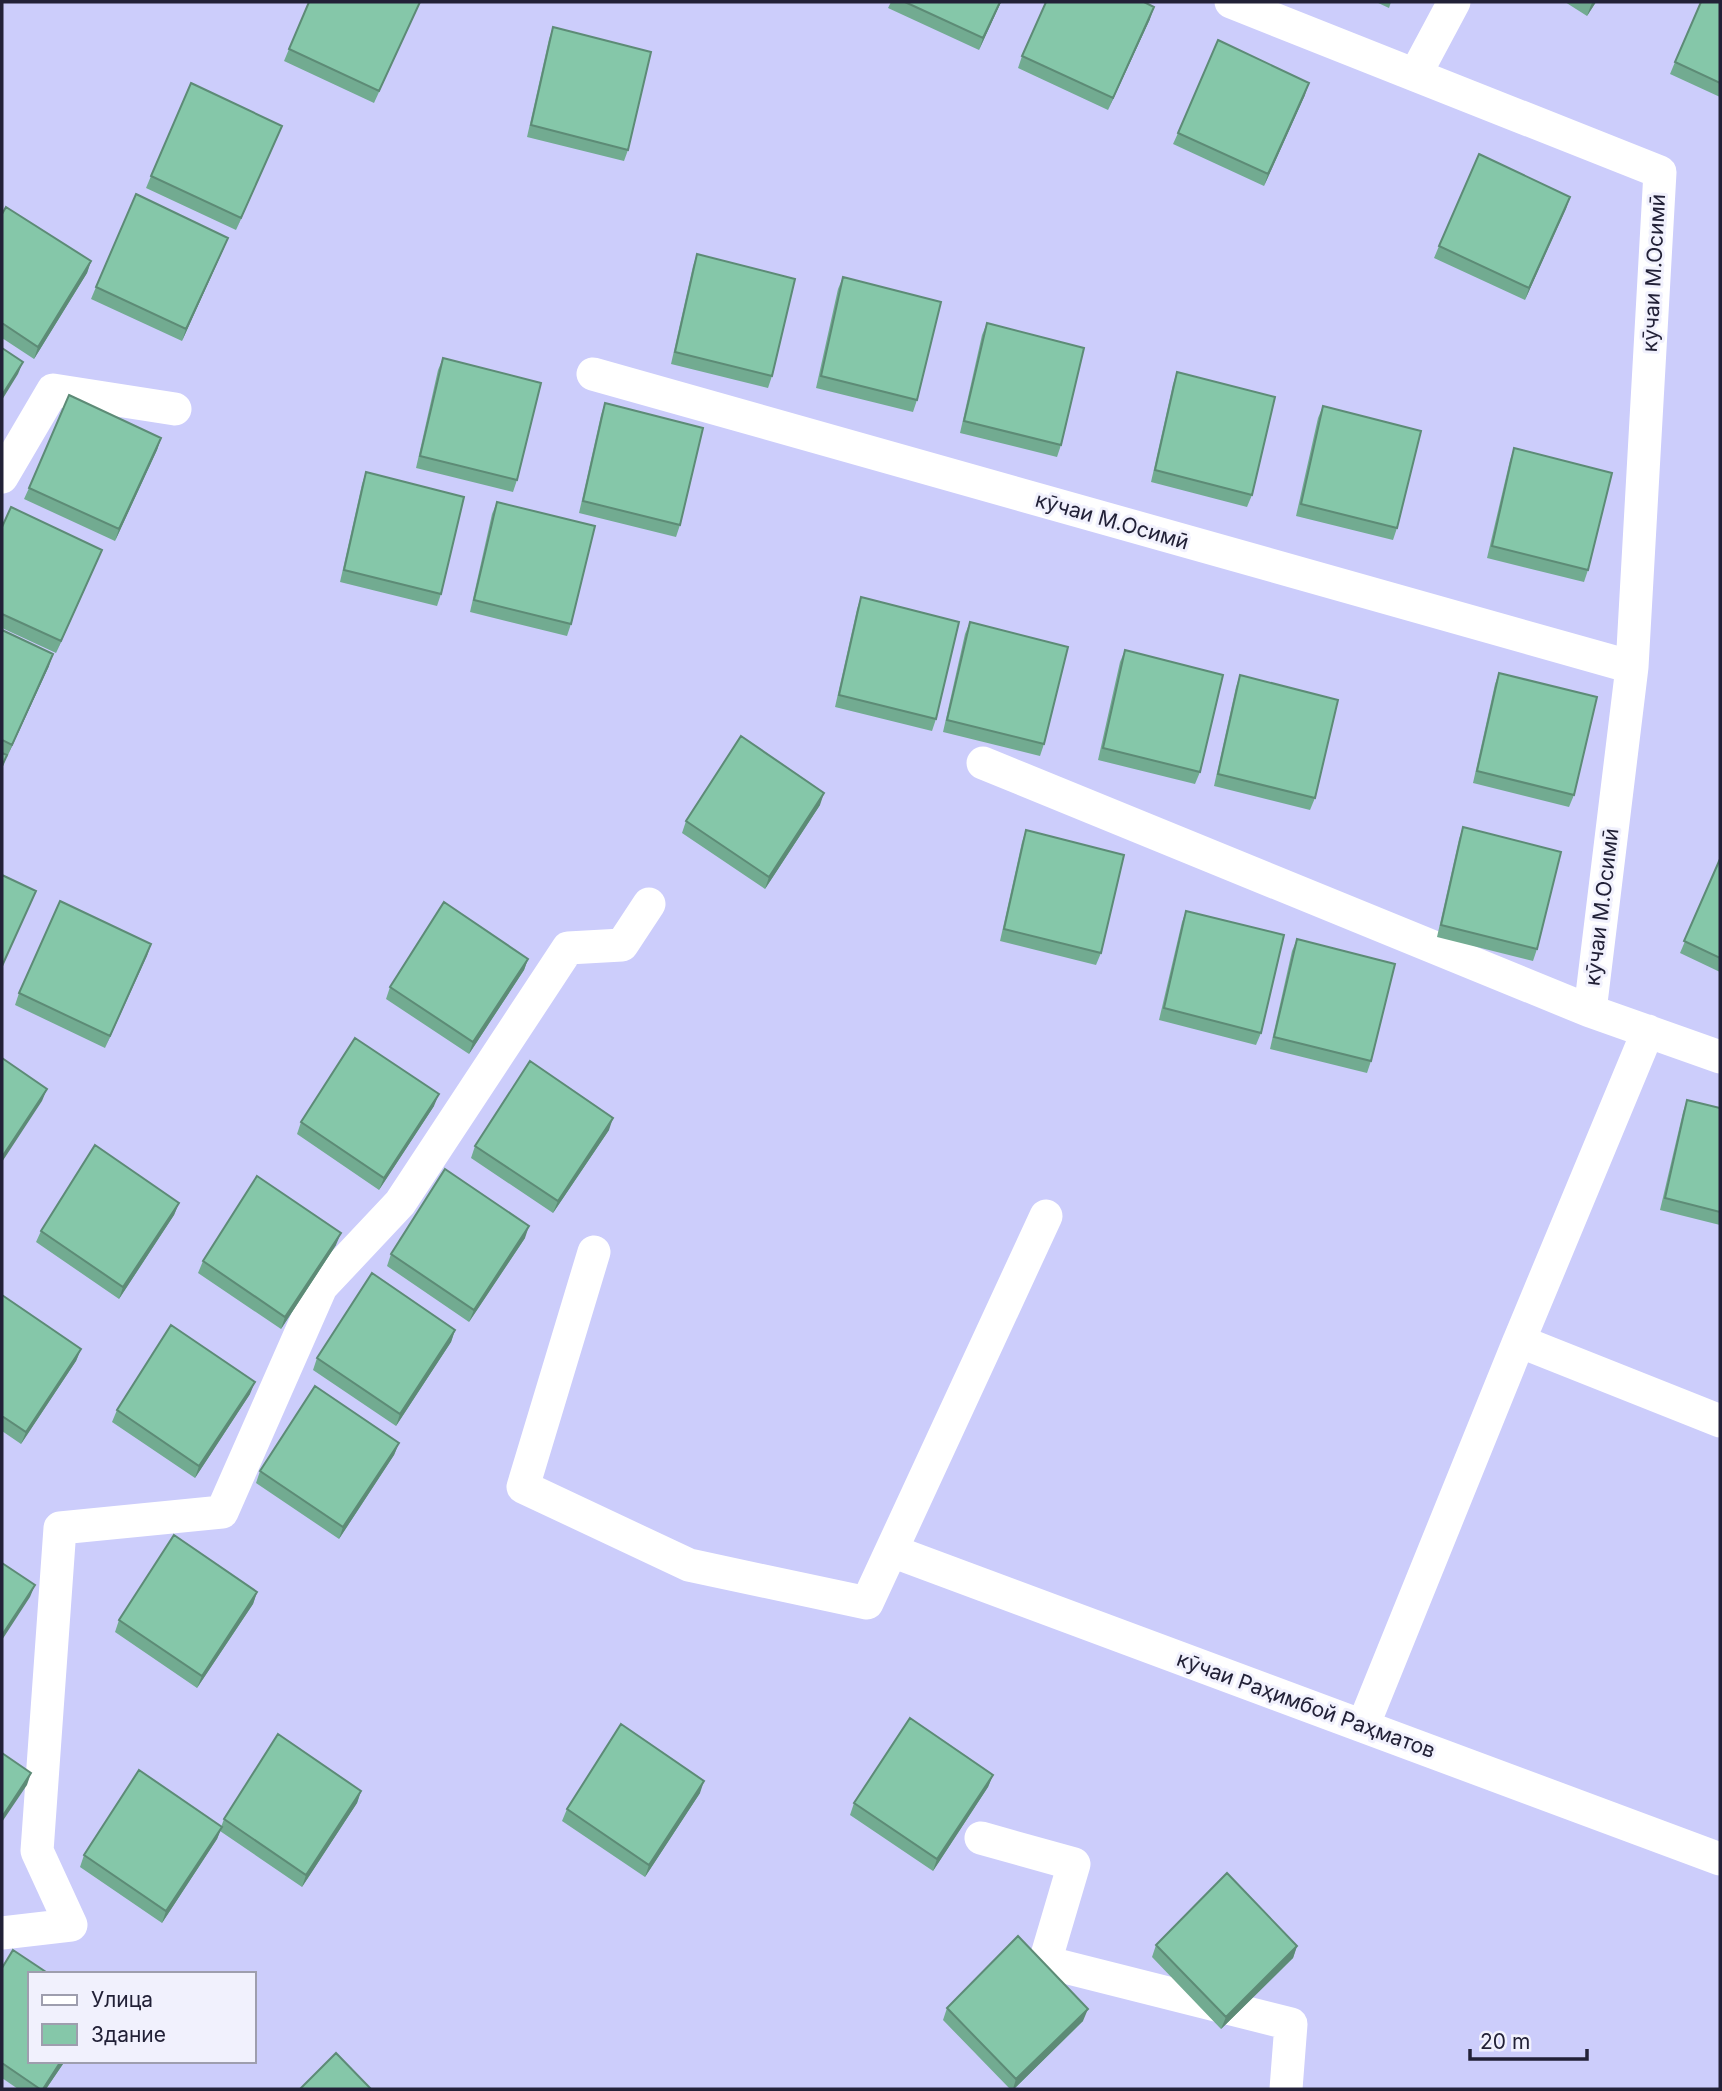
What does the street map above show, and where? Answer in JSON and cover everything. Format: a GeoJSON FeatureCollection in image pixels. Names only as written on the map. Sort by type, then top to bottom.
{"type":"FeatureCollection","features":[{"type":"Feature","properties":{"kind":"street","name":"кӯчаи М.Осимӣ"},"geometry":{"type":"LineString","coordinates":[[1231,2],[1660,172],[1632,667],[1590,1011],[1720,1057]]}},
{"type":"Feature","properties":{"kind":"street"},"geometry":{"type":"LineString","coordinates":[[1415,75],[1454,2]]}},
{"type":"Feature","properties":{"kind":"street","name":"кӯчаи М.Осимӣ"},"geometry":{"type":"LineString","coordinates":[[593,374],[1632,667]]}},
{"type":"Feature","properties":{"kind":"street"},"geometry":{"type":"LineString","coordinates":[[2,477],[53,390],[174,409]]}},
{"type":"Feature","properties":{"kind":"street"},"geometry":{"type":"LineString","coordinates":[[983,763],[1590,1011]]}},
{"type":"Feature","properties":{"kind":"street"},"geometry":{"type":"LineString","coordinates":[[2,1933],[71,1925],[37,1851],[60,1528],[222,1512],[321,1287],[400,1203],[568,948],[622,945],[649,904]]}},
{"type":"Feature","properties":{"kind":"street"},"geometry":{"type":"LineString","coordinates":[[1363,1726],[1648,1031]]}},
{"type":"Feature","properties":{"kind":"street"},"geometry":{"type":"LineString","coordinates":[[594,1252],[523,1487],[690,1565],[867,1603],[1046,1216]]}},
{"type":"Feature","properties":{"kind":"street"},"geometry":{"type":"LineString","coordinates":[[1519,1341],[1720,1421]]}},
{"type":"Feature","properties":{"kind":"street","name":"кӯчаи Раҳимбой Раҳматов"},"geometry":{"type":"LineString","coordinates":[[892,1551],[1720,1859]]}},
{"type":"Feature","properties":{"kind":"street"},"geometry":{"type":"LineString","coordinates":[[981,1838],[1074,1864],[1045,1962],[1291,2024],[1286,2089]]}},
{"type":"Feature","properties":{"kind":"building"},"geometry":{"type":"Polygon","coordinates":[[[309,2],[420,2],[379,91],[289,49],[309,2]]]}},
{"type":"Feature","properties":{"kind":"building"},"geometry":{"type":"Polygon","coordinates":[[[905,2],[1000,2],[983,38],[905,2]]]}},
{"type":"Feature","properties":{"kind":"building"},"geometry":{"type":"Polygon","coordinates":[[[1046,2],[1144,2],[1154,7],[1113,98],[1022,56],[1046,2]]]}},
{"type":"Feature","properties":{"kind":"building"},"geometry":{"type":"Polygon","coordinates":[[[1701,2],[1720,2],[1720,83],[1675,62],[1701,2]]]}},
{"type":"Feature","properties":{"kind":"building"},"geometry":{"type":"Polygon","coordinates":[[[553,27],[651,52],[628,150],[531,125],[553,27]]]}},
{"type":"Feature","properties":{"kind":"building"},"geometry":{"type":"Polygon","coordinates":[[[1218,40],[1309,83],[1268,174],[1178,133],[1218,40]]]}},
{"type":"Feature","properties":{"kind":"building"},"geometry":{"type":"Polygon","coordinates":[[[191,83],[282,126],[241,218],[151,176],[191,83]]]}},
{"type":"Feature","properties":{"kind":"building"},"geometry":{"type":"Polygon","coordinates":[[[1479,154],[1570,197],[1529,288],[1439,246],[1479,154]]]}},
{"type":"Feature","properties":{"kind":"building"},"geometry":{"type":"Polygon","coordinates":[[[136,194],[228,238],[186,329],[96,287],[136,194]]]}},
{"type":"Feature","properties":{"kind":"building"},"geometry":{"type":"Polygon","coordinates":[[[6,207],[91,261],[38,347],[2,323],[2,214],[6,207]]]}},
{"type":"Feature","properties":{"kind":"building"},"geometry":{"type":"Polygon","coordinates":[[[697,254],[795,279],[772,376],[675,352],[697,254]]]}},
{"type":"Feature","properties":{"kind":"building"},"geometry":{"type":"Polygon","coordinates":[[[843,277],[941,302],[917,400],[821,376],[843,277]]]}},
{"type":"Feature","properties":{"kind":"building"},"geometry":{"type":"Polygon","coordinates":[[[987,323],[1084,348],[1061,445],[964,421],[987,323]]]}},
{"type":"Feature","properties":{"kind":"building"},"geometry":{"type":"Polygon","coordinates":[[[2,348],[23,362],[2,395],[2,348]]]}},
{"type":"Feature","properties":{"kind":"building"},"geometry":{"type":"Polygon","coordinates":[[[443,358],[541,383],[517,480],[420,456],[443,358]]]}},
{"type":"Feature","properties":{"kind":"building"},"geometry":{"type":"Polygon","coordinates":[[[1177,372],[1275,397],[1252,495],[1155,470],[1177,372]]]}},
{"type":"Feature","properties":{"kind":"building"},"geometry":{"type":"Polygon","coordinates":[[[69,395],[161,438],[119,529],[29,488],[69,395]]]}},
{"type":"Feature","properties":{"kind":"building"},"geometry":{"type":"Polygon","coordinates":[[[605,403],[703,428],[680,525],[583,501],[605,403]]]}},
{"type":"Feature","properties":{"kind":"building"},"geometry":{"type":"Polygon","coordinates":[[[1323,406],[1421,431],[1397,528],[1301,504],[1323,406]]]}},
{"type":"Feature","properties":{"kind":"building"},"geometry":{"type":"Polygon","coordinates":[[[1514,448],[1612,473],[1588,570],[1492,546],[1514,448]]]}},
{"type":"Feature","properties":{"kind":"building"},"geometry":{"type":"Polygon","coordinates":[[[366,472],[464,497],[441,594],[344,570],[366,472]]]}},
{"type":"Feature","properties":{"kind":"building"},"geometry":{"type":"Polygon","coordinates":[[[497,502],[595,526],[571,624],[474,600],[497,502]]]}},
{"type":"Feature","properties":{"kind":"building"},"geometry":{"type":"Polygon","coordinates":[[[11,507],[102,550],[61,641],[2,614],[2,527],[11,507]]]}},
{"type":"Feature","properties":{"kind":"building"},"geometry":{"type":"Polygon","coordinates":[[[861,597],[959,622],[936,719],[839,695],[861,597]]]}},
{"type":"Feature","properties":{"kind":"building"},"geometry":{"type":"Polygon","coordinates":[[[970,622],[1068,647],[1044,744],[947,720],[970,622]]]}},
{"type":"Feature","properties":{"kind":"building"},"geometry":{"type":"Polygon","coordinates":[[[2,630],[53,654],[12,745],[2,740],[2,630]]]}},
{"type":"Feature","properties":{"kind":"building"},"geometry":{"type":"Polygon","coordinates":[[[1125,650],[1223,675],[1200,772],[1103,748],[1125,650]]]}},
{"type":"Feature","properties":{"kind":"building"},"geometry":{"type":"Polygon","coordinates":[[[1499,673],[1597,697],[1574,795],[1477,771],[1499,673]]]}},
{"type":"Feature","properties":{"kind":"building"},"geometry":{"type":"Polygon","coordinates":[[[1240,675],[1338,700],[1315,798],[1218,774],[1240,675]]]}},
{"type":"Feature","properties":{"kind":"building"},"geometry":{"type":"Polygon","coordinates":[[[741,736],[824,793],[769,877],[686,821],[741,736]]]}},
{"type":"Feature","properties":{"kind":"building"},"geometry":{"type":"Polygon","coordinates":[[[2,753],[7,755],[2,766],[2,753]]]}},
{"type":"Feature","properties":{"kind":"building"},"geometry":{"type":"Polygon","coordinates":[[[1463,827],[1561,852],[1537,949],[1441,925],[1463,827]]]}},
{"type":"Feature","properties":{"kind":"building"},"geometry":{"type":"Polygon","coordinates":[[[1026,830],[1124,855],[1101,953],[1004,929],[1026,830]]]}},
{"type":"Feature","properties":{"kind":"building"},"geometry":{"type":"Polygon","coordinates":[[[1720,859],[1720,958],[1684,941],[1720,859]]]}},
{"type":"Feature","properties":{"kind":"building"},"geometry":{"type":"Polygon","coordinates":[[[2,875],[36,891],[2,966],[2,875]]]}},
{"type":"Feature","properties":{"kind":"building"},"geometry":{"type":"Polygon","coordinates":[[[60,901],[151,944],[110,1036],[19,993],[60,901]]]}},
{"type":"Feature","properties":{"kind":"building"},"geometry":{"type":"Polygon","coordinates":[[[444,902],[528,959],[473,1042],[390,987],[444,902]]]}},
{"type":"Feature","properties":{"kind":"building"},"geometry":{"type":"Polygon","coordinates":[[[1186,911],[1284,935],[1261,1033],[1164,1008],[1186,911]]]}},
{"type":"Feature","properties":{"kind":"building"},"geometry":{"type":"Polygon","coordinates":[[[1297,939],[1395,964],[1371,1061],[1274,1037],[1297,939]]]}},
{"type":"Feature","properties":{"kind":"building"},"geometry":{"type":"Polygon","coordinates":[[[355,1038],[439,1094],[384,1178],[301,1122],[355,1038]]]}},
{"type":"Feature","properties":{"kind":"building"},"geometry":{"type":"Polygon","coordinates":[[[2,1058],[47,1089],[2,1157],[2,1058]]]}},
{"type":"Feature","properties":{"kind":"building"},"geometry":{"type":"Polygon","coordinates":[[[530,1061],[613,1118],[558,1201],[475,1146],[530,1061]]]}},
{"type":"Feature","properties":{"kind":"building"},"geometry":{"type":"Polygon","coordinates":[[[1687,1100],[1720,1108],[1720,1212],[1665,1198],[1687,1100]]]}},
{"type":"Feature","properties":{"kind":"building"},"geometry":{"type":"Polygon","coordinates":[[[95,1145],[179,1203],[123,1287],[41,1231],[95,1145]]]}},
{"type":"Feature","properties":{"kind":"building"},"geometry":{"type":"Polygon","coordinates":[[[445,1169],[529,1226],[474,1310],[391,1254],[445,1169]]]}},
{"type":"Feature","properties":{"kind":"building"},"geometry":{"type":"Polygon","coordinates":[[[257,1176],[341,1233],[285,1317],[203,1261],[257,1176]]]}},
{"type":"Feature","properties":{"kind":"building"},"geometry":{"type":"Polygon","coordinates":[[[372,1273],[455,1330],[400,1414],[317,1358],[372,1273]]]}},
{"type":"Feature","properties":{"kind":"building"},"geometry":{"type":"Polygon","coordinates":[[[2,1295],[81,1349],[26,1432],[2,1416],[2,1295]]]}},
{"type":"Feature","properties":{"kind":"building"},"geometry":{"type":"Polygon","coordinates":[[[171,1325],[255,1382],[199,1466],[117,1410],[171,1325]]]}},
{"type":"Feature","properties":{"kind":"building"},"geometry":{"type":"Polygon","coordinates":[[[315,1386],[399,1443],[343,1527],[260,1471],[315,1386]]]}},
{"type":"Feature","properties":{"kind":"building"},"geometry":{"type":"Polygon","coordinates":[[[174,1535],[257,1592],[202,1676],[119,1620],[174,1535]]]}},
{"type":"Feature","properties":{"kind":"building"},"geometry":{"type":"Polygon","coordinates":[[[2,1563],[35,1585],[2,1635],[2,1563]]]}},
{"type":"Feature","properties":{"kind":"building"},"geometry":{"type":"Polygon","coordinates":[[[910,1718],[993,1775],[937,1859],[854,1803],[910,1718]]]}},
{"type":"Feature","properties":{"kind":"building"},"geometry":{"type":"Polygon","coordinates":[[[621,1724],[704,1781],[649,1865],[567,1809],[621,1724]]]}},
{"type":"Feature","properties":{"kind":"building"},"geometry":{"type":"Polygon","coordinates":[[[278,1734],[361,1791],[306,1875],[224,1819],[278,1734]]]}},
{"type":"Feature","properties":{"kind":"building"},"geometry":{"type":"Polygon","coordinates":[[[2,1753],[31,1773],[2,1817],[2,1753]]]}},
{"type":"Feature","properties":{"kind":"building"},"geometry":{"type":"Polygon","coordinates":[[[139,1770],[222,1827],[166,1911],[84,1855],[139,1770]]]}},
{"type":"Feature","properties":{"kind":"building"},"geometry":{"type":"Polygon","coordinates":[[[1227,1873],[1297,1946],[1226,2017],[1156,1945],[1227,1873]]]}},
{"type":"Feature","properties":{"kind":"building"},"geometry":{"type":"Polygon","coordinates":[[[1018,1936],[1088,2009],[1016,2079],[947,2008],[1018,1936]]]}},
{"type":"Feature","properties":{"kind":"building"},"geometry":{"type":"Polygon","coordinates":[[[13,1950],[46,1972],[28,1972],[28,2063],[60,2063],[43,2089],[2,2063],[2,1968],[13,1950]]]}},
{"type":"Feature","properties":{"kind":"building"},"geometry":{"type":"Polygon","coordinates":[[[336,2053],[371,2089],[300,2089],[336,2053]]]}}]}
